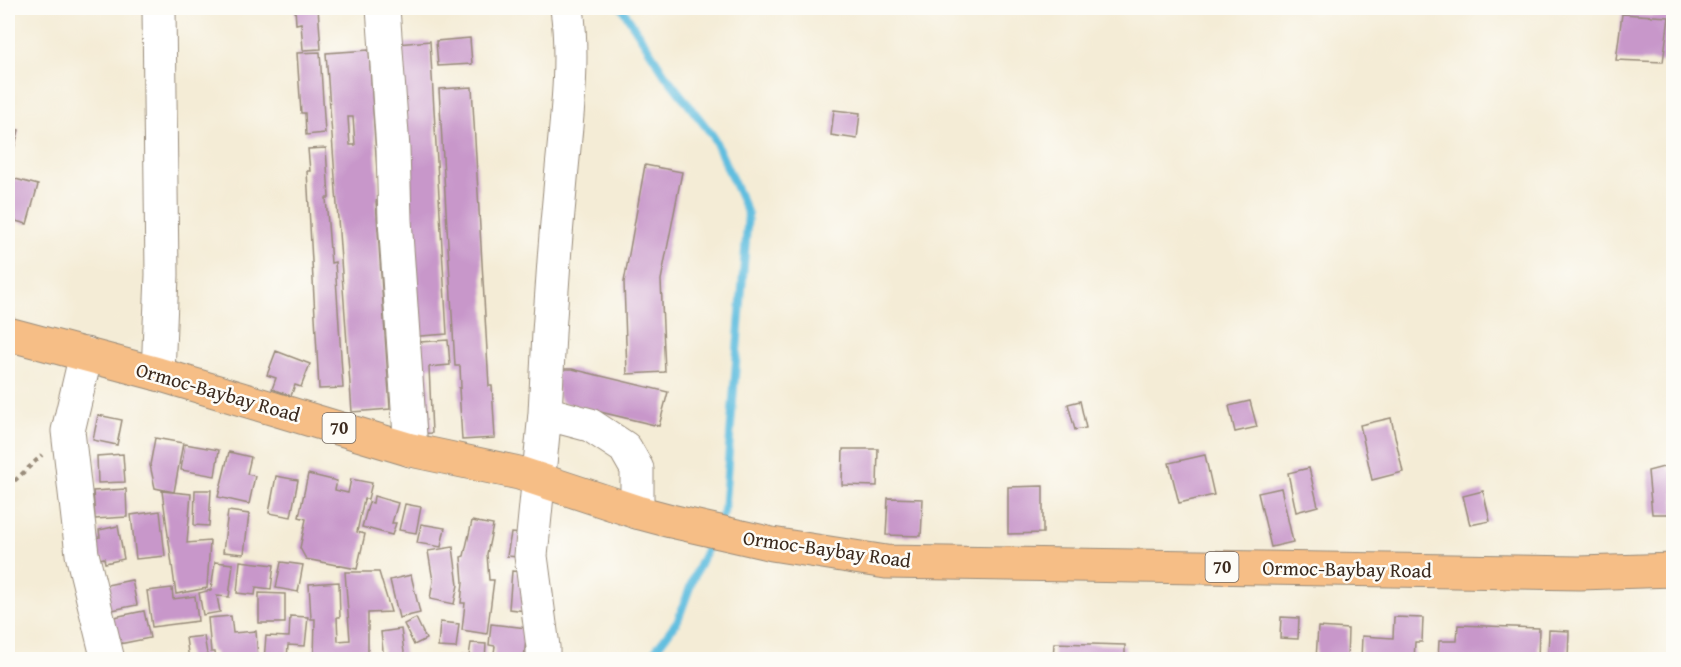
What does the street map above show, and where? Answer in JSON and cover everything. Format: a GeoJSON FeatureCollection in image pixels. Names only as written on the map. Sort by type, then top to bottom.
{"type":"FeatureCollection","features":[{"type":"Feature","properties":{"kind":"highway","name":"Ormoc-Baybay Road"},"geometry":{"type":"LineString","coordinates":[[8,334],[158,374],[411,450],[538,478],[637,512],[671,521],[772,544],[886,562],[1580,573],[1674,570]]}},
{"type":"Feature","properties":{"kind":"street"},"geometry":{"type":"LineString","coordinates":[[158,374],[162,276],[159,8]]}},
{"type":"Feature","properties":{"kind":"street"},"geometry":{"type":"LineString","coordinates":[[383,8],[411,450]]}},
{"type":"Feature","properties":{"kind":"street"},"geometry":{"type":"LineString","coordinates":[[543,660],[531,556],[545,413],[549,306],[571,36],[567,8]]}},
{"type":"Feature","properties":{"kind":"street"},"geometry":{"type":"LineString","coordinates":[[86,354],[68,431],[82,554],[108,660]]}},
{"type":"Feature","properties":{"kind":"street"},"geometry":{"type":"LineString","coordinates":[[545,413],[590,425],[625,448],[637,469],[637,512]]}},
{"type":"Feature","properties":{"kind":"path"},"geometry":{"type":"LineString","coordinates":[[8,487],[68,431]]}},
{"type":"Feature","properties":{"kind":"building"},"geometry":{"type":"Polygon","coordinates":[[[295,8],[318,8],[321,49],[303,50],[301,23],[296,24],[295,8]]]}},
{"type":"Feature","properties":{"kind":"building"},"geometry":{"type":"Polygon","coordinates":[[[1622,14],[1669,17],[1663,62],[1616,60],[1622,14]]]}},
{"type":"Feature","properties":{"kind":"building"},"geometry":{"type":"Polygon","coordinates":[[[470,38],[472,64],[438,66],[436,41],[470,38]]]}},
{"type":"Feature","properties":{"kind":"building"},"geometry":{"type":"Polygon","coordinates":[[[430,41],[447,334],[407,337],[386,45],[430,41]]]}},
{"type":"Feature","properties":{"kind":"building"},"geometry":{"type":"Polygon","coordinates":[[[369,50],[379,200],[376,201],[390,409],[352,412],[326,53],[369,50]],[[348,117],[350,145],[355,145],[353,117],[348,117]]]}},
{"type":"Feature","properties":{"kind":"building"},"geometry":{"type":"Polygon","coordinates":[[[320,52],[325,133],[306,135],[305,113],[301,113],[297,53],[320,52]]]}},
{"type":"Feature","properties":{"kind":"building"},"geometry":{"type":"Polygon","coordinates":[[[472,87],[489,386],[492,386],[495,438],[462,440],[460,366],[455,366],[439,89],[472,87]]]}},
{"type":"Feature","properties":{"kind":"building"},"geometry":{"type":"Polygon","coordinates":[[[834,110],[860,113],[857,139],[831,135],[834,110]]]}},
{"type":"Feature","properties":{"kind":"building"},"geometry":{"type":"Polygon","coordinates":[[[8,127],[19,130],[8,171],[8,127]]]}},
{"type":"Feature","properties":{"kind":"building"},"geometry":{"type":"Polygon","coordinates":[[[326,148],[329,198],[326,198],[331,263],[335,262],[343,388],[319,389],[307,171],[310,171],[308,149],[326,148]]]}},
{"type":"Feature","properties":{"kind":"building"},"geometry":{"type":"Polygon","coordinates":[[[645,165],[682,172],[661,280],[665,372],[627,374],[624,282],[645,165]]]}},
{"type":"Feature","properties":{"kind":"building"},"geometry":{"type":"Polygon","coordinates":[[[8,177],[38,185],[27,224],[8,219],[8,177]]]}},
{"type":"Feature","properties":{"kind":"building"},"geometry":{"type":"Polygon","coordinates":[[[448,340],[450,365],[429,367],[432,433],[411,434],[406,343],[448,340]]]}},
{"type":"Feature","properties":{"kind":"building"},"geometry":{"type":"Polygon","coordinates":[[[276,351],[310,364],[301,387],[295,385],[291,396],[272,389],[276,378],[267,375],[276,351]]]}},
{"type":"Feature","properties":{"kind":"building"},"geometry":{"type":"Polygon","coordinates":[[[556,369],[572,369],[668,392],[659,426],[563,403],[558,397],[556,369]]]}},
{"type":"Feature","properties":{"kind":"building"},"geometry":{"type":"Polygon","coordinates":[[[1080,401],[1086,428],[1075,430],[1068,404],[1080,401]]]}},
{"type":"Feature","properties":{"kind":"building"},"geometry":{"type":"Polygon","coordinates":[[[1250,401],[1257,427],[1235,432],[1229,406],[1250,401]]]}},
{"type":"Feature","properties":{"kind":"building"},"geometry":{"type":"Polygon","coordinates":[[[98,415],[122,420],[117,445],[93,440],[98,415]]]}},
{"type":"Feature","properties":{"kind":"building"},"geometry":{"type":"Polygon","coordinates":[[[1391,418],[1403,472],[1372,480],[1360,425],[1391,418]]]}},
{"type":"Feature","properties":{"kind":"building"},"geometry":{"type":"Polygon","coordinates":[[[155,438],[183,443],[174,492],[155,488],[150,465],[155,438]]]}},
{"type":"Feature","properties":{"kind":"building"},"geometry":{"type":"Polygon","coordinates":[[[185,444],[219,450],[215,476],[181,470],[185,444]]]}},
{"type":"Feature","properties":{"kind":"building"},"geometry":{"type":"Polygon","coordinates":[[[843,449],[878,449],[877,486],[842,485],[843,449]]]}},
{"type":"Feature","properties":{"kind":"building"},"geometry":{"type":"Polygon","coordinates":[[[229,452],[251,457],[247,474],[255,476],[249,504],[218,497],[229,452]]]}},
{"type":"Feature","properties":{"kind":"building"},"geometry":{"type":"Polygon","coordinates":[[[123,454],[125,482],[98,483],[97,456],[123,454]]]}},
{"type":"Feature","properties":{"kind":"building"},"geometry":{"type":"Polygon","coordinates":[[[1205,455],[1214,495],[1179,503],[1169,463],[1205,455]]]}},
{"type":"Feature","properties":{"kind":"building"},"geometry":{"type":"Polygon","coordinates":[[[1667,466],[1674,475],[1674,514],[1652,514],[1648,471],[1667,466]]]}},
{"type":"Feature","properties":{"kind":"building"},"geometry":{"type":"Polygon","coordinates":[[[1309,468],[1318,506],[1296,512],[1288,473],[1309,468]]]}},
{"type":"Feature","properties":{"kind":"building"},"geometry":{"type":"Polygon","coordinates":[[[308,474],[337,481],[335,490],[348,493],[351,479],[372,483],[368,499],[364,499],[357,532],[365,534],[357,569],[306,559],[300,548],[306,519],[299,517],[308,474]]]}},
{"type":"Feature","properties":{"kind":"building"},"geometry":{"type":"Polygon","coordinates":[[[276,476],[298,480],[291,517],[269,513],[276,476]]]}},
{"type":"Feature","properties":{"kind":"building"},"geometry":{"type":"Polygon","coordinates":[[[1043,486],[1043,533],[1008,534],[1008,487],[1043,486]]]}},
{"type":"Feature","properties":{"kind":"building"},"geometry":{"type":"Polygon","coordinates":[[[1281,488],[1293,542],[1271,547],[1258,493],[1281,488]]]}},
{"type":"Feature","properties":{"kind":"building"},"geometry":{"type":"Polygon","coordinates":[[[126,489],[127,517],[95,519],[93,491],[126,489]]]}},
{"type":"Feature","properties":{"kind":"building"},"geometry":{"type":"Polygon","coordinates":[[[195,490],[211,490],[209,526],[194,525],[195,490]]]}},
{"type":"Feature","properties":{"kind":"building"},"geometry":{"type":"Polygon","coordinates":[[[162,491],[191,494],[187,543],[210,541],[207,588],[176,594],[162,491]]]}},
{"type":"Feature","properties":{"kind":"building"},"geometry":{"type":"Polygon","coordinates":[[[1483,491],[1490,521],[1470,525],[1463,496],[1483,491]]]}},
{"type":"Feature","properties":{"kind":"building"},"geometry":{"type":"Polygon","coordinates":[[[374,496],[398,503],[392,523],[396,523],[392,535],[362,527],[369,502],[373,503],[374,496]]]}},
{"type":"Feature","properties":{"kind":"building"},"geometry":{"type":"Polygon","coordinates":[[[888,498],[923,499],[921,536],[886,535],[888,498]]]}},
{"type":"Feature","properties":{"kind":"building"},"geometry":{"type":"Polygon","coordinates":[[[405,504],[421,507],[416,533],[399,530],[405,504]]]}},
{"type":"Feature","properties":{"kind":"building"},"geometry":{"type":"Polygon","coordinates":[[[160,511],[165,556],[136,559],[131,515],[160,511]]]}},
{"type":"Feature","properties":{"kind":"building"},"geometry":{"type":"Polygon","coordinates":[[[228,511],[249,514],[244,554],[223,552],[228,511]]]}},
{"type":"Feature","properties":{"kind":"building"},"geometry":{"type":"Polygon","coordinates":[[[472,521],[493,525],[487,554],[489,580],[494,580],[487,634],[462,630],[465,603],[461,603],[463,582],[461,557],[464,556],[472,521]]]}},
{"type":"Feature","properties":{"kind":"building"},"geometry":{"type":"Polygon","coordinates":[[[421,524],[445,528],[441,547],[417,543],[421,524]]]}},
{"type":"Feature","properties":{"kind":"building"},"geometry":{"type":"Polygon","coordinates":[[[118,526],[124,559],[105,563],[104,558],[96,560],[92,538],[100,537],[99,530],[118,526]]]}},
{"type":"Feature","properties":{"kind":"building"},"geometry":{"type":"Polygon","coordinates":[[[511,533],[522,534],[518,557],[507,556],[511,533]]]}},
{"type":"Feature","properties":{"kind":"building"},"geometry":{"type":"Polygon","coordinates":[[[453,547],[458,585],[454,604],[430,599],[433,581],[428,551],[453,547]]]}},
{"type":"Feature","properties":{"kind":"building"},"geometry":{"type":"Polygon","coordinates":[[[240,561],[274,565],[271,589],[256,587],[255,595],[237,593],[240,561]]]}},
{"type":"Feature","properties":{"kind":"building"},"geometry":{"type":"Polygon","coordinates":[[[215,562],[233,564],[229,597],[217,596],[220,612],[203,615],[199,593],[211,590],[215,562]]]}},
{"type":"Feature","properties":{"kind":"building"},"geometry":{"type":"Polygon","coordinates":[[[281,562],[303,565],[298,592],[276,588],[281,562]]]}},
{"type":"Feature","properties":{"kind":"building"},"geometry":{"type":"Polygon","coordinates":[[[512,571],[530,573],[526,611],[509,609],[512,571]]]}},
{"type":"Feature","properties":{"kind":"building"},"geometry":{"type":"Polygon","coordinates":[[[345,572],[379,572],[391,612],[368,613],[368,660],[314,660],[315,619],[311,619],[309,584],[339,582],[338,641],[350,640],[345,572]]]}},
{"type":"Feature","properties":{"kind":"building"},"geometry":{"type":"Polygon","coordinates":[[[411,575],[420,613],[399,618],[390,580],[411,575]]]}},
{"type":"Feature","properties":{"kind":"building"},"geometry":{"type":"Polygon","coordinates":[[[132,580],[137,605],[107,611],[102,586],[132,580]]]}},
{"type":"Feature","properties":{"kind":"building"},"geometry":{"type":"Polygon","coordinates":[[[172,588],[173,599],[195,596],[198,621],[152,627],[147,591],[172,588]]]}},
{"type":"Feature","properties":{"kind":"building"},"geometry":{"type":"Polygon","coordinates":[[[259,593],[285,594],[285,623],[259,623],[259,593]]]}},
{"type":"Feature","properties":{"kind":"building"},"geometry":{"type":"Polygon","coordinates":[[[144,611],[150,638],[114,645],[109,618],[144,611]]]}},
{"type":"Feature","properties":{"kind":"building"},"geometry":{"type":"Polygon","coordinates":[[[231,616],[233,633],[256,631],[258,660],[216,660],[215,652],[211,652],[208,618],[231,616]]]}},
{"type":"Feature","properties":{"kind":"building"},"geometry":{"type":"Polygon","coordinates":[[[290,616],[308,617],[305,646],[288,645],[287,660],[264,660],[266,636],[289,637],[290,616]]]}},
{"type":"Feature","properties":{"kind":"building"},"geometry":{"type":"Polygon","coordinates":[[[1281,617],[1299,618],[1298,639],[1280,638],[1281,617]]]}},
{"type":"Feature","properties":{"kind":"building"},"geometry":{"type":"Polygon","coordinates":[[[1394,617],[1423,618],[1422,642],[1415,642],[1414,660],[1361,660],[1362,636],[1393,638],[1394,617]]]}},
{"type":"Feature","properties":{"kind":"building"},"geometry":{"type":"Polygon","coordinates":[[[416,618],[426,639],[414,645],[404,624],[416,618]]]}},
{"type":"Feature","properties":{"kind":"building"},"geometry":{"type":"Polygon","coordinates":[[[440,622],[459,624],[456,648],[438,647],[440,622]]]}},
{"type":"Feature","properties":{"kind":"building"},"geometry":{"type":"Polygon","coordinates":[[[491,624],[527,628],[524,660],[493,660],[495,646],[489,645],[491,624]]]}},
{"type":"Feature","properties":{"kind":"building"},"geometry":{"type":"Polygon","coordinates":[[[1458,625],[1539,628],[1538,660],[1438,660],[1439,641],[1457,641],[1458,625]]]}},
{"type":"Feature","properties":{"kind":"building"},"geometry":{"type":"Polygon","coordinates":[[[1318,627],[1348,629],[1347,660],[1316,660],[1318,627]]]}},
{"type":"Feature","properties":{"kind":"building"},"geometry":{"type":"Polygon","coordinates":[[[401,629],[405,660],[384,660],[381,632],[401,629]]]}},
{"type":"Feature","properties":{"kind":"building"},"geometry":{"type":"Polygon","coordinates":[[[1549,630],[1569,631],[1568,660],[1548,660],[1549,630]]]}},
{"type":"Feature","properties":{"kind":"building"},"geometry":{"type":"Polygon","coordinates":[[[204,636],[208,660],[189,660],[186,638],[204,636]]]}},
{"type":"Feature","properties":{"kind":"building"},"geometry":{"type":"Polygon","coordinates":[[[471,643],[486,644],[485,660],[458,660],[458,657],[469,656],[471,643]]]}},
{"type":"Feature","properties":{"kind":"building"},"geometry":{"type":"Polygon","coordinates":[[[1054,643],[1125,645],[1125,660],[1053,660],[1054,643]]]}},
{"type":"Feature","properties":{"kind":"waterway"},"geometry":{"type":"LineString","coordinates":[[622,8],[666,76],[713,136],[748,214],[724,512],[719,523]]}},
{"type":"Feature","properties":{"kind":"waterway"},"geometry":{"type":"LineString","coordinates":[[648,660],[678,620],[711,539]]}}]}
